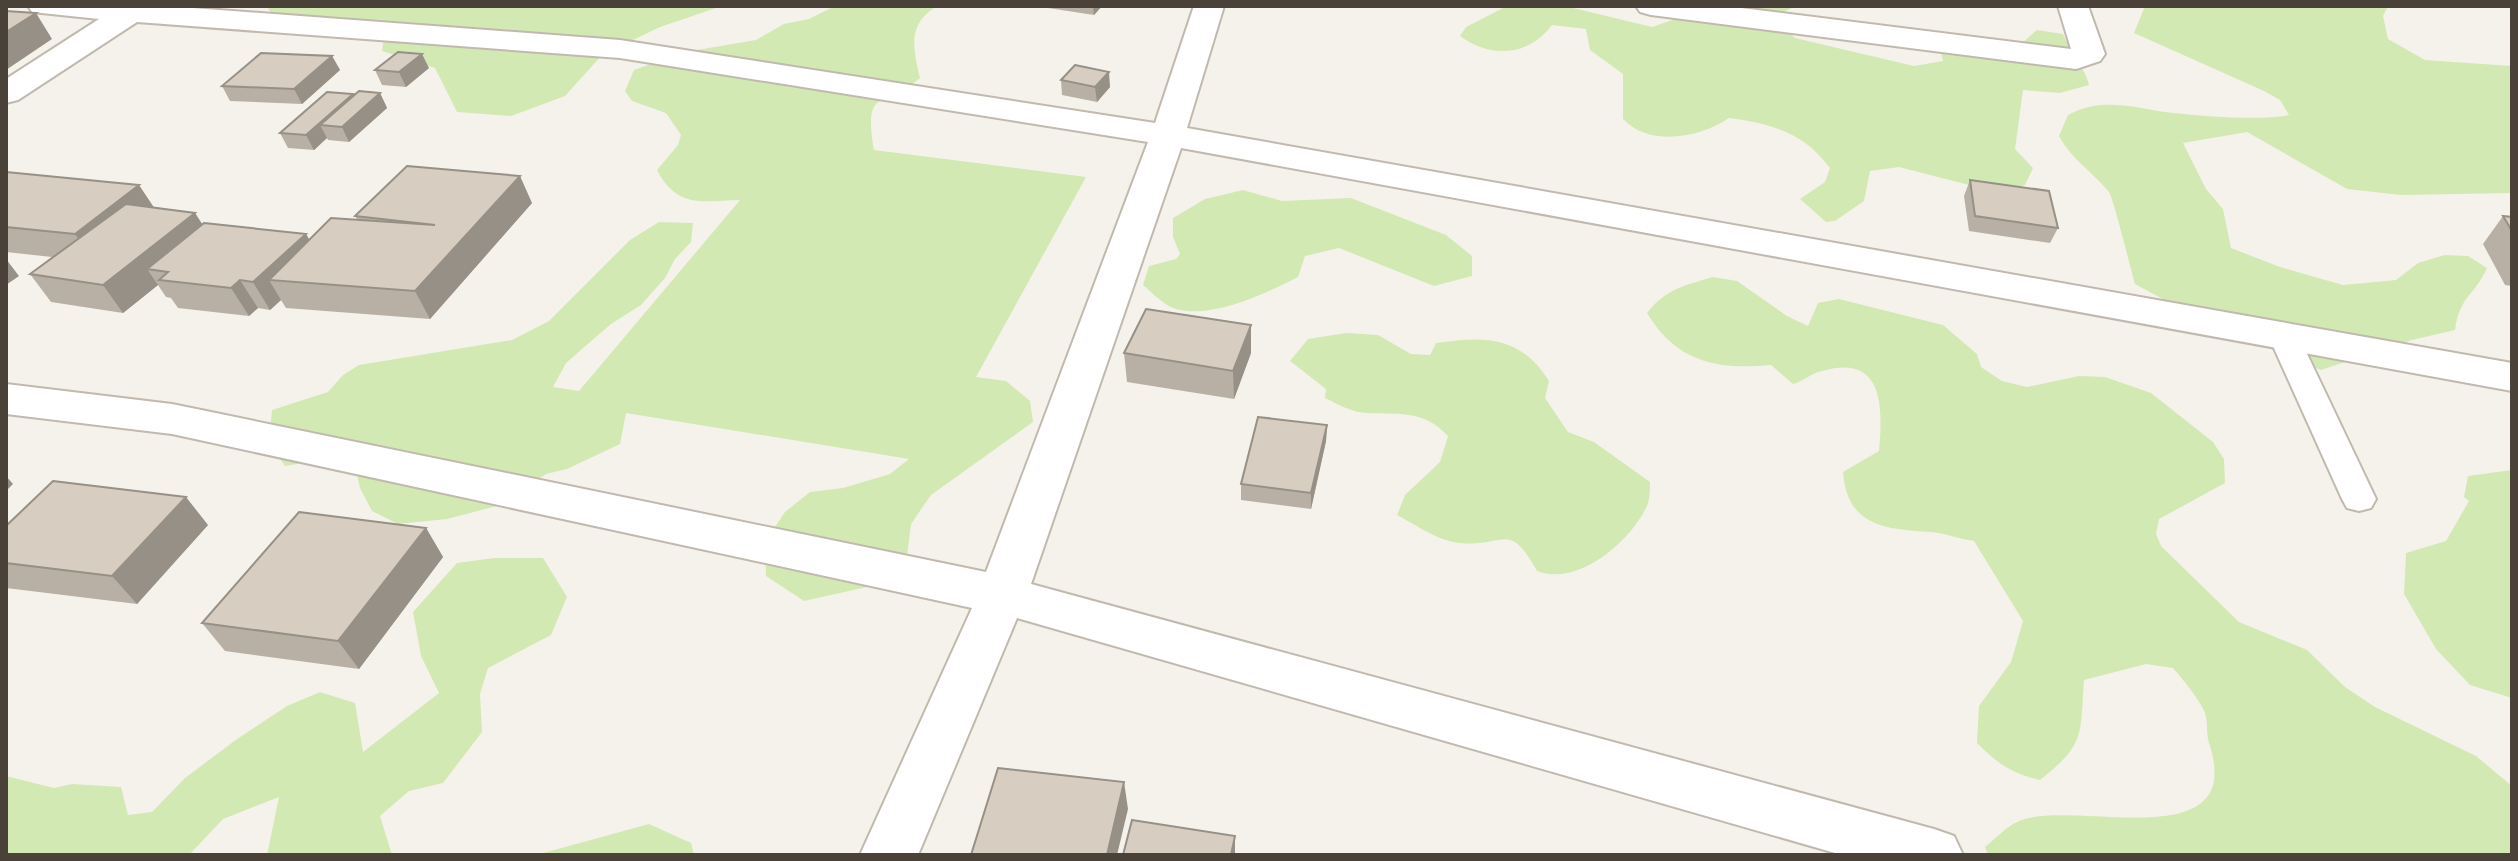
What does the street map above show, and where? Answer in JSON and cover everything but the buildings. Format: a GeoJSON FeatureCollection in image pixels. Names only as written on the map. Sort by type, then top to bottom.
{"type":"FeatureCollection","features":[{"type":"Feature","properties":{"kind":"street"},"geometry":{"type":"LineString","coordinates":[[43,6],[135,10],[620,49],[1168,135],[2512,377]]}},
{"type":"Feature","properties":{"kind":"street"},"geometry":{"type":"LineString","coordinates":[[889,855],[1002,595],[1168,135],[1209,6]]}},
{"type":"Feature","properties":{"kind":"street"},"geometry":{"type":"LineString","coordinates":[[1651,6],[2076,59],[2089,54],[2073,6]]}},
{"type":"Feature","properties":{"kind":"street"},"geometry":{"type":"LineString","coordinates":[[6,93],[135,10]]}},
{"type":"Feature","properties":{"kind":"street"},"geometry":{"type":"LineString","coordinates":[[6,399],[172,419],[1002,595],[1934,855]]}},
{"type":"Feature","properties":{"kind":"lane"},"geometry":{"type":"LineString","coordinates":[[2284,337],[2359,499]]}},
{"type":"Feature","properties":{"kind":"green space"},"geometry":{"type":"Polygon","coordinates":[[[267,6],[722,6],[660,27],[602,55],[565,96],[511,116],[457,112],[435,68],[382,51],[384,38],[274,19],[267,6]]]}},
{"type":"Feature","properties":{"kind":"green space"},"geometry":{"type":"Polygon","coordinates":[[[835,6],[937,6],[927,13],[917,29],[914,47],[920,78],[874,107],[871,130],[874,150],[1086,177],[976,377],[1006,381],[1030,401],[1033,422],[931,495],[911,524],[907,556],[876,585],[804,601],[766,576],[765,542],[785,512],[810,492],[843,488],[890,474],[909,459],[626,413],[620,444],[567,469],[546,474],[497,506],[447,519],[398,524],[372,511],[360,488],[354,462],[337,457],[285,466],[269,443],[272,410],[328,392],[343,375],[359,365],[512,340],[549,321],[630,240],[659,222],[693,223],[691,242],[641,305],[611,324],[566,363],[553,387],[579,391],[740,200],[692,200],[682,197],[665,183],[657,170],[678,145],[681,135],[666,113],[632,101],[625,91],[634,70],[685,52],[756,40],[784,24],[809,19],[835,6]]]}},
{"type":"Feature","properties":{"kind":"green space"},"geometry":{"type":"Polygon","coordinates":[[[1507,6],[1565,6],[1652,27],[1681,17],[1675,6],[1796,6],[1783,12],[1776,21],[1795,38],[1914,66],[1943,61],[1940,49],[2019,51],[2022,43],[2037,30],[2063,34],[2089,85],[2060,93],[2023,90],[2015,149],[2033,168],[2025,185],[2000,193],[1899,167],[1870,171],[1864,201],[1835,221],[1826,222],[1800,199],[1825,182],[1830,168],[1809,146],[1773,127],[1729,118],[1704,131],[1675,136],[1660,136],[1634,128],[1623,119],[1623,74],[1590,50],[1586,29],[1552,25],[1532,43],[1509,51],[1484,48],[1460,36],[1466,27],[1507,6]]]}},
{"type":"Feature","properties":{"kind":"green space"},"geometry":{"type":"Polygon","coordinates":[[[2145,6],[2388,6],[2383,16],[2388,39],[2425,60],[2512,66],[2512,193],[2401,195],[2347,189],[2247,132],[2183,143],[2206,189],[2223,209],[2231,248],[2280,267],[2343,285],[2396,280],[2418,263],[2445,255],[2468,256],[2487,268],[2460,310],[2455,330],[2412,340],[2321,370],[2183,310],[2135,284],[2109,192],[2070,152],[2059,136],[2068,115],[2080,109],[2104,105],[2228,117],[2289,115],[2280,100],[2264,91],[2134,33],[2145,6]]]}},
{"type":"Feature","properties":{"kind":"green space"},"geometry":{"type":"Polygon","coordinates":[[[1243,190],[1282,201],[1351,198],[1446,235],[1472,256],[1472,276],[1434,286],[1339,248],[1305,256],[1298,277],[1237,303],[1203,311],[1187,311],[1161,301],[1143,285],[1149,266],[1176,259],[1180,254],[1173,237],[1173,218],[1205,199],[1243,190]]]}},
{"type":"Feature","properties":{"kind":"green space"},"geometry":{"type":"Polygon","coordinates":[[[1713,277],[1737,281],[1787,316],[1808,326],[1818,303],[1839,299],[1943,325],[1977,354],[1981,367],[2002,381],[2027,387],[2079,376],[2105,377],[2151,393],[2213,442],[2224,459],[2225,483],[2159,519],[2156,534],[2161,546],[2239,622],[2307,650],[2345,687],[2375,707],[2476,756],[2512,786],[2512,855],[1988,855],[1985,847],[2019,821],[2044,816],[2148,817],[2180,813],[2203,801],[2214,779],[2205,713],[2173,668],[2146,664],[2084,680],[2078,737],[2066,757],[2040,780],[2013,771],[1991,756],[1977,743],[1979,706],[2011,662],[2023,621],[1974,541],[1884,526],[1872,522],[1852,504],[1843,472],[1879,451],[1879,402],[1868,377],[1858,370],[1842,367],[1818,372],[1793,384],[1771,365],[1733,366],[1700,359],[1685,352],[1658,330],[1647,313],[1661,298],[1713,277]]]}},
{"type":"Feature","properties":{"kind":"green space"},"geometry":{"type":"Polygon","coordinates":[[[1346,333],[1378,335],[1411,354],[1430,355],[1436,343],[1485,340],[1500,342],[1526,355],[1549,381],[1545,398],[1568,432],[1594,442],[1650,482],[1648,503],[1639,520],[1616,547],[1601,558],[1569,573],[1553,574],[1537,571],[1519,545],[1512,541],[1452,542],[1397,515],[1405,495],[1440,462],[1448,436],[1420,417],[1361,413],[1325,398],[1326,389],[1290,361],[1308,339],[1346,333]]]}},
{"type":"Feature","properties":{"kind":"green space"},"geometry":{"type":"Polygon","coordinates":[[[2512,470],[2512,698],[2470,685],[2436,649],[2404,594],[2406,553],[2446,541],[2469,501],[2464,497],[2468,476],[2512,470]]]}},
{"type":"Feature","properties":{"kind":"green space"},"geometry":{"type":"Polygon","coordinates":[[[494,558],[543,558],[567,597],[551,635],[488,668],[480,694],[482,732],[443,783],[409,791],[380,816],[392,855],[267,855],[279,797],[223,819],[189,855],[6,855],[6,776],[54,788],[72,784],[121,787],[128,815],[152,812],[185,778],[237,739],[287,706],[320,692],[355,703],[363,752],[439,693],[421,656],[413,612],[457,563],[494,558]]]}},
{"type":"Feature","properties":{"kind":"green space"},"geometry":{"type":"Polygon","coordinates":[[[649,824],[691,843],[694,855],[536,855],[649,824]]]}}]}
